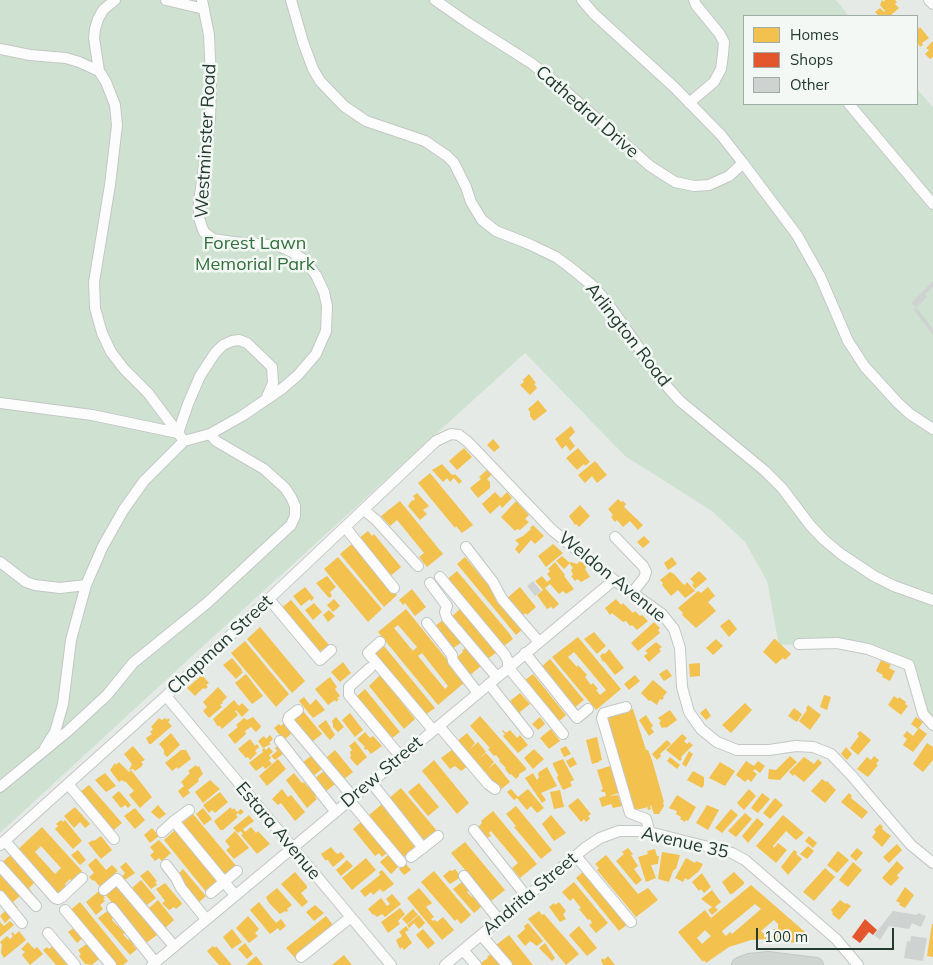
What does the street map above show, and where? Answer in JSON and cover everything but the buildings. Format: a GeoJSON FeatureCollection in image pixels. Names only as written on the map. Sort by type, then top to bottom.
{"type":"FeatureCollection","features":[{"type":"Feature","properties":{"kind":"main road"},"geometry":{"type":"LineString","coordinates":[[739,965],[749,961],[768,959],[816,965]]}},
{"type":"Feature","properties":{"kind":"street"},"geometry":{"type":"LineString","coordinates":[[116,0],[103,10],[98,18],[94,38],[99,71],[106,82],[115,105],[117,125],[112,177],[94,282],[95,308],[106,343],[117,360],[148,393],[181,437]]}},
{"type":"Feature","properties":{"kind":"street"},"geometry":{"type":"LineString","coordinates":[[166,0],[203,5]]}},
{"type":"Feature","properties":{"kind":"street","name":"Arlington Road"},"geometry":{"type":"LineString","coordinates":[[292,0],[303,42],[313,70],[320,81],[344,106],[366,121],[382,128],[426,141],[447,156],[454,164],[471,202],[482,220],[496,231],[529,244],[568,264],[593,286],[607,302],[663,382],[680,401],[766,471],[823,539],[841,554],[874,576],[894,586],[933,600]]}},
{"type":"Feature","properties":{"kind":"street","name":"Cathedral Drive"},"geometry":{"type":"LineString","coordinates":[[435,0],[504,45],[554,81],[650,166],[675,182],[694,186],[709,185],[729,176],[743,163]]}},
{"type":"Feature","properties":{"kind":"street"},"geometry":{"type":"LineString","coordinates":[[582,0],[594,14],[638,53],[721,136],[781,212],[809,255],[848,341],[860,359],[892,398],[910,414],[933,429]]}},
{"type":"Feature","properties":{"kind":"street"},"geometry":{"type":"LineString","coordinates":[[689,103],[714,82],[721,69],[724,42],[694,0]]}},
{"type":"Feature","properties":{"kind":"street"},"geometry":{"type":"LineString","coordinates":[[929,0],[933,4]]}},
{"type":"Feature","properties":{"kind":"street","name":"Westminster Road"},"geometry":{"type":"LineString","coordinates":[[0,403],[92,415],[181,437],[210,434],[242,416],[298,375],[316,354],[326,330],[327,306],[322,286],[316,275],[298,255],[279,246],[220,241],[208,236],[199,218],[199,202],[208,145],[211,88],[209,35],[203,5]]}},
{"type":"Feature","properties":{"kind":"street"},"geometry":{"type":"LineString","coordinates":[[0,49],[16,53],[66,58],[99,71]]}},
{"type":"Feature","properties":{"kind":"street"},"geometry":{"type":"LineString","coordinates":[[850,105],[933,204]]}},
{"type":"Feature","properties":{"kind":"street"},"geometry":{"type":"LineString","coordinates":[[45,748],[55,732],[63,704],[71,640],[86,585],[112,528],[135,493],[165,459],[181,437],[188,404],[200,376],[223,345],[232,340],[247,343],[272,368],[273,383],[266,399]]}},
{"type":"Feature","properties":{"kind":"street"},"geometry":{"type":"LineString","coordinates":[[0,787],[68,731],[107,695],[132,663],[207,603],[291,525],[295,516],[295,506],[292,496],[285,488],[264,469],[216,441],[210,434]]}},
{"type":"Feature","properties":{"kind":"street","name":"Weldon Avenue"},"geometry":{"type":"LineString","coordinates":[[436,441],[450,434],[459,435],[468,442],[552,530],[614,580],[662,614],[674,629],[680,648],[682,687],[690,712],[701,729],[717,742],[737,750],[769,750],[796,746],[813,747],[831,754],[911,845],[933,862]]}},
{"type":"Feature","properties":{"kind":"street","name":"Chapman Street"},"geometry":{"type":"LineString","coordinates":[[3,843],[166,696],[436,441]]}},
{"type":"Feature","properties":{"kind":"street"},"geometry":{"type":"LineString","coordinates":[[364,510],[376,520],[418,566]]}},
{"type":"Feature","properties":{"kind":"street"},"geometry":{"type":"LineString","coordinates":[[345,527],[394,588]]}},
{"type":"Feature","properties":{"kind":"street"},"geometry":{"type":"LineString","coordinates":[[615,537],[644,566],[646,572],[644,578],[632,593]]}},
{"type":"Feature","properties":{"kind":"street"},"geometry":{"type":"LineString","coordinates":[[466,547],[493,582],[502,600],[539,642]]}},
{"type":"Feature","properties":{"kind":"street"},"geometry":{"type":"LineString","coordinates":[[0,562],[26,582],[35,586],[60,588],[86,585]]}},
{"type":"Feature","properties":{"kind":"street"},"geometry":{"type":"LineString","coordinates":[[440,577],[505,655],[508,667],[563,734]]}},
{"type":"Feature","properties":{"kind":"street","name":"Drew Street"},"geometry":{"type":"LineString","coordinates":[[153,963],[614,580]]}},
{"type":"Feature","properties":{"kind":"street"},"geometry":{"type":"LineString","coordinates":[[430,583],[448,606],[447,618],[528,733]]}},
{"type":"Feature","properties":{"kind":"street"},"geometry":{"type":"LineString","coordinates":[[269,599],[320,660],[331,650]]}},
{"type":"Feature","properties":{"kind":"street"},"geometry":{"type":"LineString","coordinates":[[427,624],[452,655],[453,661],[478,693]]}},
{"type":"Feature","properties":{"kind":"street"},"geometry":{"type":"LineString","coordinates":[[380,642],[368,652],[494,789]]}},
{"type":"Feature","properties":{"kind":"street"},"geometry":{"type":"LineString","coordinates":[[799,644],[837,643],[860,648],[909,665],[923,714],[933,725]]}},
{"type":"Feature","properties":{"kind":"street"},"geometry":{"type":"LineString","coordinates":[[525,653],[577,718],[588,709]]}},
{"type":"Feature","properties":{"kind":"street"},"geometry":{"type":"LineString","coordinates":[[370,668],[349,687],[349,695],[401,757]]}},
{"type":"Feature","properties":{"kind":"street","name":"Estara Avenue"},"geometry":{"type":"LineString","coordinates":[[166,696],[391,965]]}},
{"type":"Feature","properties":{"kind":"street"},"geometry":{"type":"LineString","coordinates":[[626,707],[604,714],[602,718],[630,813],[646,819],[650,833]]}},
{"type":"Feature","properties":{"kind":"street"},"geometry":{"type":"LineString","coordinates":[[298,710],[288,720],[290,723],[351,798],[406,860],[438,836]]}},
{"type":"Feature","properties":{"kind":"street"},"geometry":{"type":"LineString","coordinates":[[280,741],[335,811]]}},
{"type":"Feature","properties":{"kind":"street"},"geometry":{"type":"LineString","coordinates":[[371,782],[423,848]]}},
{"type":"Feature","properties":{"kind":"street"},"geometry":{"type":"LineString","coordinates":[[68,784],[114,839]]}},
{"type":"Feature","properties":{"kind":"street"},"geometry":{"type":"LineString","coordinates":[[162,832],[188,810]]}},
{"type":"Feature","properties":{"kind":"street"},"geometry":{"type":"LineString","coordinates":[[174,821],[235,895]]}},
{"type":"Feature","properties":{"kind":"street"},"geometry":{"type":"LineString","coordinates":[[474,830],[527,897]]}},
{"type":"Feature","properties":{"kind":"street","name":"Avenue 35"},"geometry":{"type":"LineString","coordinates":[[619,831],[650,833],[732,853],[745,860],[836,939],[858,965]]}},
{"type":"Feature","properties":{"kind":"street","name":"Andrita Street"},"geometry":{"type":"LineString","coordinates":[[445,965],[470,957],[481,935],[578,854],[600,838],[619,831]]}},
{"type":"Feature","properties":{"kind":"street"},"geometry":{"type":"LineString","coordinates":[[3,843],[54,898],[62,897],[82,878]]}},
{"type":"Feature","properties":{"kind":"street"},"geometry":{"type":"LineString","coordinates":[[578,854],[631,922]]}},
{"type":"Feature","properties":{"kind":"street"},"geometry":{"type":"LineString","coordinates":[[578,854],[622,904]]}},
{"type":"Feature","properties":{"kind":"street"},"geometry":{"type":"LineString","coordinates":[[166,865],[181,888],[206,919]]}},
{"type":"Feature","properties":{"kind":"street"},"geometry":{"type":"LineString","coordinates":[[0,866],[36,906]]}},
{"type":"Feature","properties":{"kind":"street"},"geometry":{"type":"LineString","coordinates":[[210,893],[237,871]]}},
{"type":"Feature","properties":{"kind":"street"},"geometry":{"type":"LineString","coordinates":[[464,876],[499,920]]}},
{"type":"Feature","properties":{"kind":"street"},"geometry":{"type":"LineString","coordinates":[[104,890],[117,879],[174,946]]}},
{"type":"Feature","properties":{"kind":"street"},"geometry":{"type":"LineString","coordinates":[[0,896],[22,922]]}},
{"type":"Feature","properties":{"kind":"street"},"geometry":{"type":"LineString","coordinates":[[112,908],[153,963]]}},
{"type":"Feature","properties":{"kind":"street"},"geometry":{"type":"LineString","coordinates":[[65,910],[111,965]]}},
{"type":"Feature","properties":{"kind":"street"},"geometry":{"type":"LineString","coordinates":[[301,957],[351,917]]}},
{"type":"Feature","properties":{"kind":"street"},"geometry":{"type":"LineString","coordinates":[[48,934],[75,965]]}},
{"type":"Feature","properties":{"kind":"street"},"geometry":{"type":"LineString","coordinates":[[481,935],[508,965]]}},
{"type":"Feature","properties":{"kind":"green space","name":"Forest Lawn Memorial Park"},"geometry":{"type":"Polygon","coordinates":[[[0,0],[836,0],[848,15],[743,15],[743,105],[918,105],[918,90],[933,107],[933,721],[925,712],[914,671],[894,657],[823,643],[779,645],[767,581],[745,542],[712,511],[625,456],[525,353],[0,833],[0,0]]]}}]}
